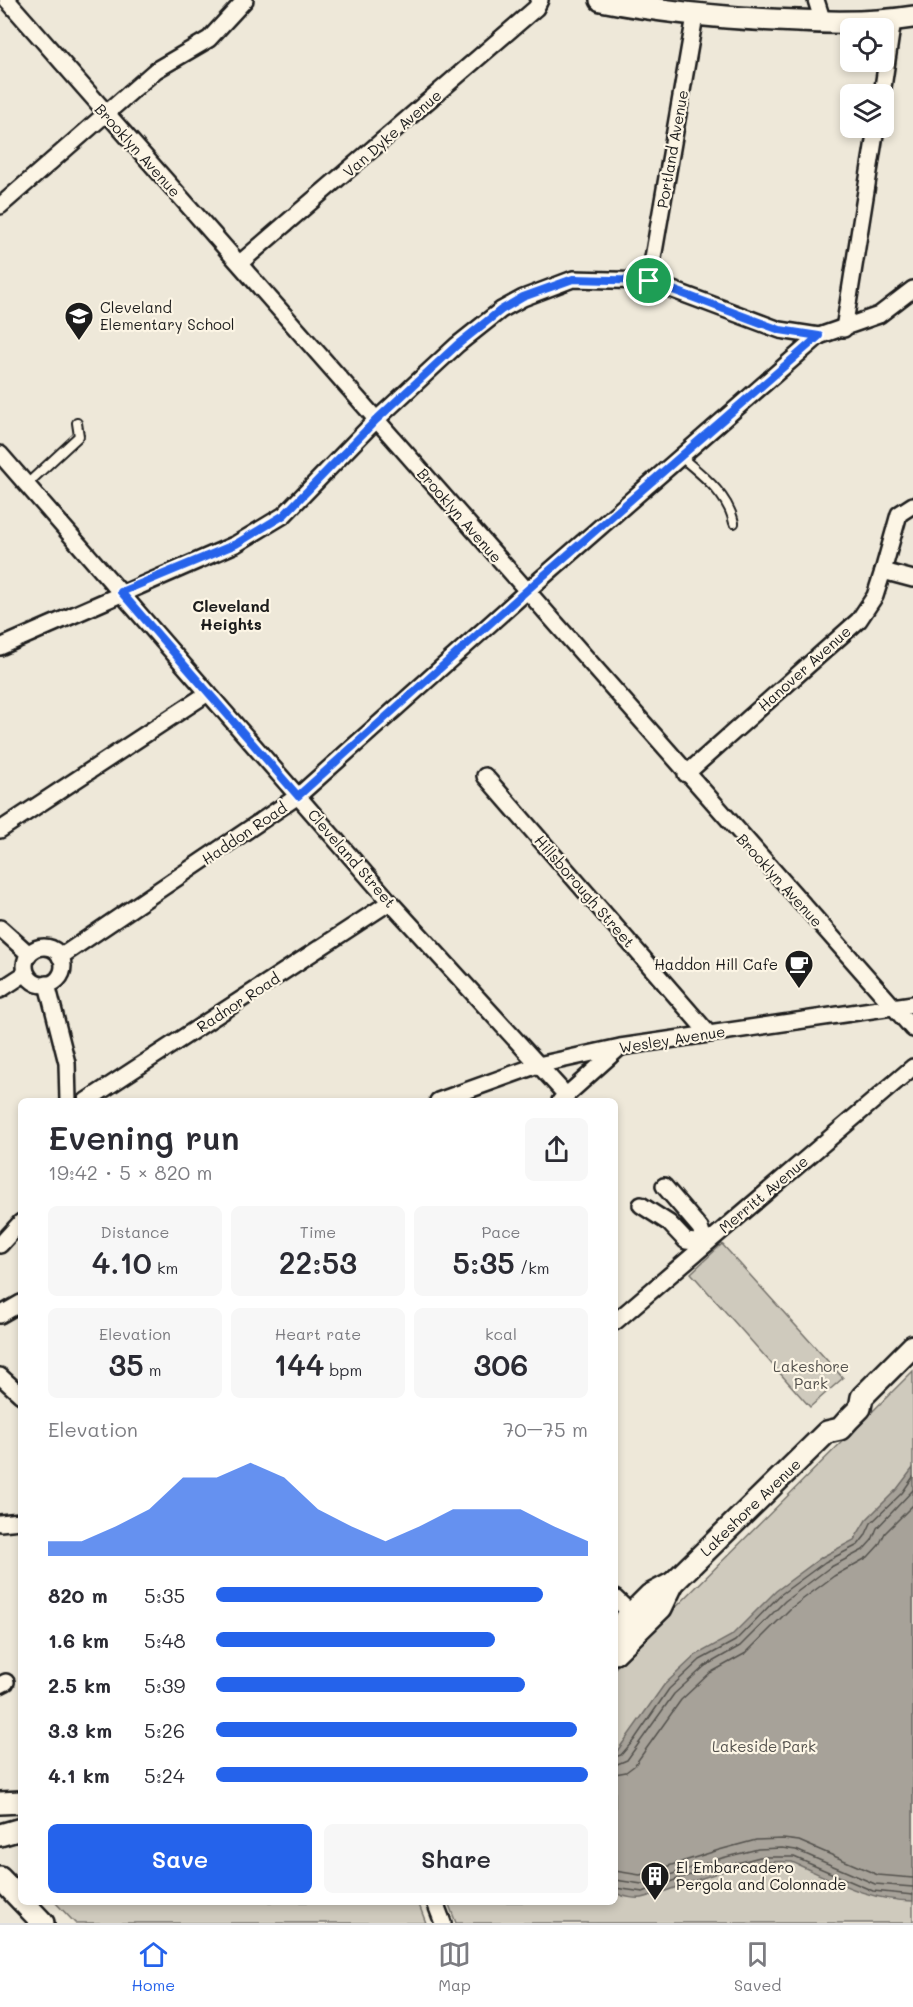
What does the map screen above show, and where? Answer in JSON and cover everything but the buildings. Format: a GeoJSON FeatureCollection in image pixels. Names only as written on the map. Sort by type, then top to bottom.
{"type":"FeatureCollection","features":[{"type":"Feature","properties":{"kind":"main road"},"geometry":{"type":"LineString","coordinates":[[601,0],[823,22],[903,19]]}},
{"type":"Feature","properties":{"kind":"main road","name":"Lakeshore Avenue"},"geometry":{"type":"LineString","coordinates":[[618,1648],[650,1595],[673,1583],[827,1431],[829,1419],[850,1398],[862,1396],[913,1346]]}},
{"type":"Feature","properties":{"kind":"main road","name":"Lakeshore Avenue"},"geometry":{"type":"LineString","coordinates":[[618,1628],[637,1619]]}},
{"type":"Feature","properties":{"kind":"main road"},"geometry":{"type":"LineString","coordinates":[[0,1803],[18,1802]]}},
{"type":"Feature","properties":{"kind":"main road"},"geometry":{"type":"LineString","coordinates":[[0,1835],[18,1830]]}},
{"type":"Feature","properties":{"kind":"main road"},"geometry":{"type":"LineString","coordinates":[[0,1878],[18,1897]]}},
{"type":"Feature","properties":{"kind":"street","name":"Brooklyn Avenue"},"geometry":{"type":"LineString","coordinates":[[7,0],[686,774],[913,1029]]}},
{"type":"Feature","properties":{"kind":"street"},"geometry":{"type":"LineString","coordinates":[[0,206],[156,70],[209,39],[246,0]]}},
{"type":"Feature","properties":{"kind":"street","name":"Van Dyke Avenue"},"geometry":{"type":"LineString","coordinates":[[240,264],[536,8],[540,0]]}},
{"type":"Feature","properties":{"kind":"street"},"geometry":{"type":"LineString","coordinates":[[816,0],[823,22]]}},
{"type":"Feature","properties":{"kind":"street","name":"Portland Avenue"},"geometry":{"type":"LineString","coordinates":[[649,281],[687,10]]}},
{"type":"Feature","properties":{"kind":"street"},"geometry":{"type":"LineString","coordinates":[[885,84],[903,19]]}},
{"type":"Feature","properties":{"kind":"street"},"geometry":{"type":"LineString","coordinates":[[844,329],[874,138]]}},
{"type":"Feature","properties":{"kind":"street"},"geometry":{"type":"LineString","coordinates":[[0,647],[48,628],[121,592],[236,544],[284,515],[376,420],[457,345],[501,310],[523,297],[573,279],[649,281],[780,330],[819,336],[879,315],[913,289]]}},
{"type":"Feature","properties":{"kind":"street","name":"Haddon Road"},"geometry":{"type":"LineString","coordinates":[[60,957],[298,796],[526,591],[819,336]]}},
{"type":"Feature","properties":{"kind":"street","name":"Cleveland Street"},"geometry":{"type":"LineString","coordinates":[[0,454],[390,902],[538,1065],[562,1098]]}},
{"type":"Feature","properties":{"kind":"street","name":"Hanover Avenue"},"geometry":{"type":"LineString","coordinates":[[686,774],[859,620],[875,596],[899,514],[913,505]]}},
{"type":"Feature","properties":{"kind":"street"},"geometry":{"type":"LineString","coordinates":[[884,571],[913,579]]}},
{"type":"Feature","properties":{"kind":"street"},"geometry":{"type":"LineString","coordinates":[[0,830],[208,693]]}},
{"type":"Feature","properties":{"kind":"street","name":"Hillsborough Street"},"geometry":{"type":"LineString","coordinates":[[485,776],[708,1033]]}},
{"type":"Feature","properties":{"kind":"street","name":"Radnor Road"},"geometry":{"type":"LineString","coordinates":[[91,1098],[390,902]]}},
{"type":"Feature","properties":{"kind":"street"},"geometry":{"type":"LineString","coordinates":[[0,928],[29,954]]}},
{"type":"Feature","properties":{"kind":"street"},"geometry":{"type":"LineString","coordinates":[[43,947],[53,950],[60,957],[62,972],[56,980],[47,984],[35,982],[26,973],[25,963],[29,954],[43,947]]}},
{"type":"Feature","properties":{"kind":"street"},"geometry":{"type":"LineString","coordinates":[[0,990],[26,973]]}},
{"type":"Feature","properties":{"kind":"street"},"geometry":{"type":"LineString","coordinates":[[47,984],[67,1063],[68,1098]]}},
{"type":"Feature","properties":{"kind":"street","name":"Wesley Avenue"},"geometry":{"type":"LineString","coordinates":[[446,1098],[538,1065],[620,1047],[892,1005],[913,1004]]}},
{"type":"Feature","properties":{"kind":"street"},"geometry":{"type":"LineString","coordinates":[[562,1098],[620,1047]]}},
{"type":"Feature","properties":{"kind":"street","name":"Merritt Avenue"},"geometry":{"type":"LineString","coordinates":[[618,1319],[705,1243],[909,1074]]}},
{"type":"Feature","properties":{"kind":"street"},"geometry":{"type":"LineString","coordinates":[[641,1205],[669,1223],[686,1241],[705,1243],[700,1228],[664,1186]]}},
{"type":"Feature","properties":{"kind":"street"},"geometry":{"type":"LineString","coordinates":[[0,1245],[18,1225]]}},
{"type":"Feature","properties":{"kind":"street"},"geometry":{"type":"LineString","coordinates":[[0,1315],[18,1305]]}},
{"type":"Feature","properties":{"kind":"street"},"geometry":{"type":"LineString","coordinates":[[0,1376],[18,1392]]}},
{"type":"Feature","properties":{"kind":"street"},"geometry":{"type":"LineString","coordinates":[[0,1522],[18,1521]]}},
{"type":"Feature","properties":{"kind":"street"},"geometry":{"type":"LineString","coordinates":[[618,1601],[637,1619]]}},
{"type":"Feature","properties":{"kind":"street"},"geometry":{"type":"LineString","coordinates":[[436,1905],[443,1923]]}},
{"type":"Feature","properties":{"kind":"lane"},"geometry":{"type":"LineString","coordinates":[[27,484],[79,436],[77,423]]}},
{"type":"Feature","properties":{"kind":"lane"},"geometry":{"type":"LineString","coordinates":[[681,457],[704,476],[731,508],[734,523]]}},
{"type":"Feature","properties":{"kind":"green space","name":"Lakeshore Park"},"geometry":{"type":"Polygon","coordinates":[[[722,1244],[843,1378],[810,1407],[691,1273],[722,1244]]]}},
{"type":"Feature","properties":{"kind":"green space","name":"Lakeside Park"},"geometry":{"type":"Polygon","coordinates":[[[913,1371],[913,1923],[456,1923],[449,1905],[618,1905],[618,1665],[913,1371]]]}},
{"type":"Feature","properties":{"kind":"green space"},"geometry":{"type":"Polygon","coordinates":[[[58,1905],[419,1905],[426,1923],[75,1923],[58,1905]]]}},
{"type":"Feature","properties":{"kind":"water","name":"Lakeside Park"},"geometry":{"type":"Polygon","coordinates":[[[913,1468],[913,1901],[866,1893],[792,1862],[754,1864],[735,1868],[642,1898],[630,1898],[618,1894],[618,1750],[664,1685],[696,1655],[731,1636],[776,1591],[822,1557],[854,1540],[866,1520],[897,1489],[913,1468]]]}},
{"type":"Feature","properties":{"kind":"place","name":"Cleveland Elementary School"},"geometry":{"type":"Point","coordinates":[79,342]}},
{"type":"Feature","properties":{"kind":"place","name":"Haddon Hill Cafe"},"geometry":{"type":"Point","coordinates":[799,990]}},
{"type":"Feature","properties":{"kind":"place","name":"El Embarcadero Pergola and Colonnade"},"geometry":{"type":"Point","coordinates":[655,1902]}},
{"type":"Feature","properties":{"kind":"district","name":"Cleveland Heights"},"geometry":{"type":"Point","coordinates":[231,614]}},
{"type":"Feature","properties":{"kind":"route"},"geometry":{"type":"LineString","coordinates":[[573,279],[649,281],[780,330],[819,336],[526,591],[298,796],[121,592],[236,544],[284,515],[376,420],[457,345],[501,310],[523,297],[573,279]]}}]}
